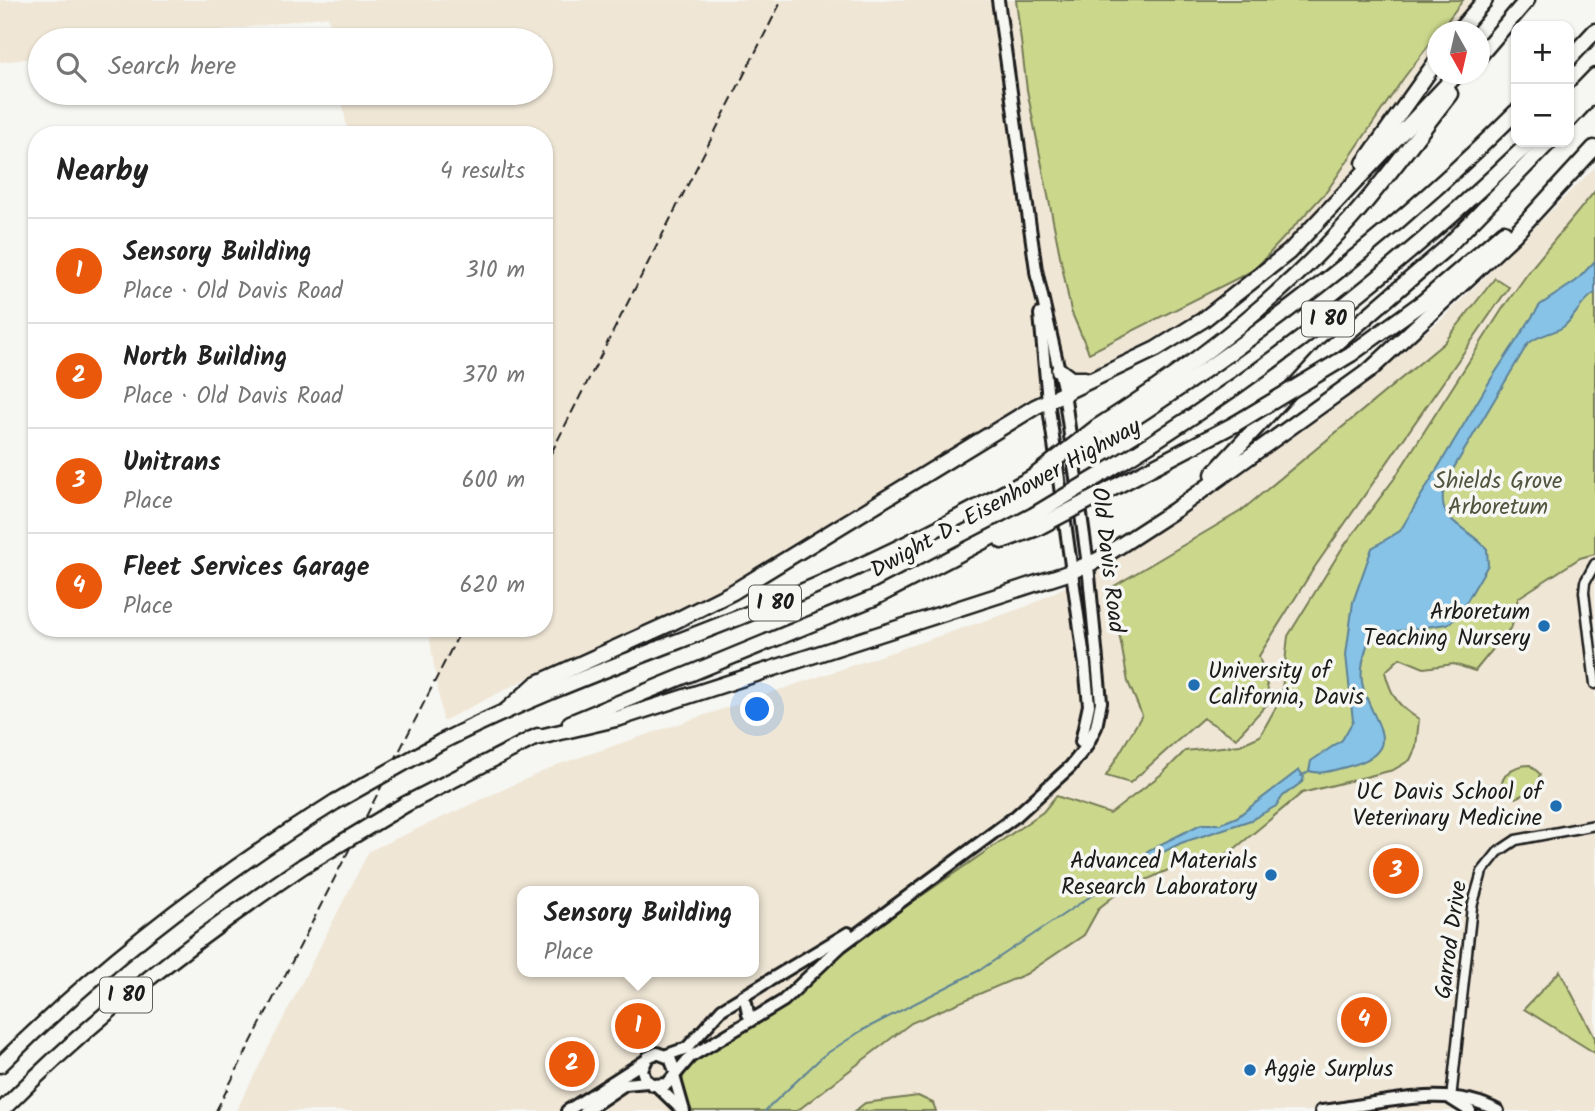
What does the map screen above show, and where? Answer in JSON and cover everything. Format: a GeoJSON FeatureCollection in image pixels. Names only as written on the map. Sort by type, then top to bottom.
{"type":"FeatureCollection","features":[{"type":"Feature","properties":{"kind":"highway"},"geometry":{"type":"LineString","coordinates":[[1467,21],[1485,0]]}},
{"type":"Feature","properties":{"kind":"highway"},"geometry":{"type":"LineString","coordinates":[[1490,43],[1527,0]]}},
{"type":"Feature","properties":{"kind":"highway"},"geometry":{"type":"LineString","coordinates":[[1574,54],[1595,31]]}},
{"type":"Feature","properties":{"kind":"highway"},"geometry":{"type":"LineString","coordinates":[[1339,198],[1427,73]]}},
{"type":"Feature","properties":{"kind":"highway"},"geometry":{"type":"LineString","coordinates":[[1574,98],[1595,76]]}},
{"type":"Feature","properties":{"kind":"highway"},"geometry":{"type":"LineString","coordinates":[[508,710],[536,684],[660,629],[733,592],[1048,401],[1156,349],[1226,304],[1289,252],[1447,84]]}},
{"type":"Feature","properties":{"kind":"highway"},"geometry":{"type":"LineString","coordinates":[[1098,433],[1204,355],[1286,286],[1359,210],[1457,84]]}},
{"type":"Feature","properties":{"kind":"highway"},"geometry":{"type":"LineString","coordinates":[[1574,115],[1595,92]]}},
{"type":"Feature","properties":{"kind":"highway","name":"Dwight D. Eisenhower Highway"},"geometry":{"type":"LineString","coordinates":[[0,1065],[89,983],[202,891],[335,802],[441,742],[508,710],[815,587],[912,542],[1033,477],[1098,433],[1220,360],[1325,282],[1409,212],[1511,118]]}},
{"type":"Feature","properties":{"kind":"highway","name":"Dwight D. Eisenhower Highway"},"geometry":{"type":"LineString","coordinates":[[1,1111],[58,1055],[148,976],[219,921],[406,804],[531,739],[819,623],[1036,521],[1107,471],[1239,386],[1345,306],[1429,237],[1526,147]]}},
{"type":"Feature","properties":{"kind":"highway"},"geometry":{"type":"LineString","coordinates":[[1161,518],[1226,462],[1349,330],[1469,226],[1544,147]]}},
{"type":"Feature","properties":{"kind":"highway"},"geometry":{"type":"LineString","coordinates":[[531,739],[620,718],[1088,565],[1161,518],[1345,389],[1398,347],[1514,235],[1595,148]]}},
{"type":"Feature","properties":{"kind":"highway"},"geometry":{"type":"LineString","coordinates":[[1036,521],[1111,489],[1235,424],[1351,354],[1451,279],[1595,148]]}},
{"type":"Feature","properties":{"kind":"highway"},"geometry":{"type":"LineString","coordinates":[[1059,370],[1071,379],[1093,379]]}},
{"type":"Feature","properties":{"kind":"street","name":"Old Davis Road"},"geometry":{"type":"LineString","coordinates":[[998,0],[1036,270],[1048,401],[1089,705],[1086,733],[1070,766]]}},
{"type":"Feature","properties":{"kind":"street","name":"Old Davis Road"},"geometry":{"type":"LineString","coordinates":[[674,1073],[694,1054],[793,994],[841,946],[973,850],[1070,766],[1096,727],[1101,702],[1088,565],[1064,392],[1036,270]]}},
{"type":"Feature","properties":{"kind":"street"},"geometry":{"type":"LineString","coordinates":[[1595,565],[1585,582],[1584,592],[1595,684]]}},
{"type":"Feature","properties":{"kind":"street","name":"Garrod Drive"},"geometry":{"type":"LineString","coordinates":[[1451,1100],[1472,907],[1482,872],[1498,852],[1516,840],[1595,825]]}},
{"type":"Feature","properties":{"kind":"street","name":"Old Davis Road"},"geometry":{"type":"LineString","coordinates":[[667,1055],[687,1048],[715,1015],[733,1002],[887,911]]}},
{"type":"Feature","properties":{"kind":"street"},"geometry":{"type":"LineString","coordinates":[[733,1002],[746,1003],[794,974],[800,963]]}},
{"type":"Feature","properties":{"kind":"street"},"geometry":{"type":"LineString","coordinates":[[784,980],[793,994]]}},
{"type":"Feature","properties":{"kind":"street"},"geometry":{"type":"LineString","coordinates":[[746,1003],[748,1014],[754,1018]]}},
{"type":"Feature","properties":{"kind":"street"},"geometry":{"type":"LineString","coordinates":[[567,1111],[652,1054],[667,1055],[673,1062],[683,1111]]}},
{"type":"Feature","properties":{"kind":"street"},"geometry":{"type":"LineString","coordinates":[[645,1061],[642,1070],[653,1084],[683,1111]]}},
{"type":"Feature","properties":{"kind":"street"},"geometry":{"type":"LineString","coordinates":[[585,1111],[625,1084],[667,1084],[674,1073]]}},
{"type":"Feature","properties":{"kind":"street"},"geometry":{"type":"LineString","coordinates":[[1321,1111],[1424,1098],[1475,1101],[1498,1111]]}},
{"type":"Feature","properties":{"kind":"street"},"geometry":{"type":"LineString","coordinates":[[1451,1100],[1470,1111]]}},
{"type":"Feature","properties":{"kind":"shaded area"},"geometry":{"type":"Polygon","coordinates":[[[0,0],[1476,0],[1458,21],[1427,21],[1427,63],[1345,186],[1285,249],[1201,316],[718,595],[572,662],[534,675],[443,721],[429,637],[553,637],[553,126],[346,126],[343,105],[553,105],[553,28],[330,28],[328,16],[242,28],[28,28],[28,58],[0,62],[0,0]]]}},
{"type":"Feature","properties":{"kind":"shaded area","name":"University of California, Davis"},"geometry":{"type":"Polygon","coordinates":[[[1595,167],[1595,1111],[236,1111],[369,851],[557,765],[1028,606],[1107,565],[1164,517],[1372,375],[1441,320],[1595,167]]]}},
{"type":"Feature","properties":{"kind":"green space"},"geometry":{"type":"Polygon","coordinates":[[[1016,0],[1463,0],[1447,21],[1427,21],[1427,47],[1327,191],[1254,270],[1089,353],[1071,311],[1027,90],[1016,0]]]}},
{"type":"Feature","properties":{"kind":"green space","name":"Shields Grove Arboretum"},"geometry":{"type":"Polygon","coordinates":[[[1595,191],[1595,554],[1580,558],[1518,598],[1512,626],[1475,671],[1454,664],[1424,668],[1400,658],[1385,672],[1396,700],[1419,719],[1416,747],[1410,760],[1393,770],[1302,793],[1232,851],[1220,857],[1186,862],[1119,892],[1099,908],[1084,935],[1026,974],[911,1023],[797,1111],[692,1111],[682,1085],[685,1072],[694,1060],[789,1004],[838,957],[869,932],[1043,812],[1056,796],[1110,814],[1163,773],[1185,751],[1240,745],[1260,736],[1281,698],[1288,636],[1341,550],[1394,479],[1503,308],[1533,266],[1595,191]]]}},
{"type":"Feature","properties":{"kind":"green space"},"geometry":{"type":"Polygon","coordinates":[[[1495,278],[1509,287],[1314,568],[1259,656],[1271,700],[1236,738],[1203,718],[1130,783],[1106,776],[1142,715],[1128,682],[1111,588],[1241,511],[1444,343],[1495,278]]]}},
{"type":"Feature","properties":{"kind":"green space"},"geometry":{"type":"Polygon","coordinates":[[[1530,765],[1540,774],[1535,789],[1516,798],[1503,794],[1504,777],[1512,769],[1530,765]]]}},
{"type":"Feature","properties":{"kind":"green space"},"geometry":{"type":"Polygon","coordinates":[[[1560,971],[1595,1038],[1595,1053],[1524,1009],[1560,971]]]}},
{"type":"Feature","properties":{"kind":"green space"},"geometry":{"type":"Polygon","coordinates":[[[918,1096],[933,1103],[936,1111],[855,1111],[865,1103],[918,1096]]]}},
{"type":"Feature","properties":{"kind":"water"},"geometry":{"type":"Polygon","coordinates":[[[1595,261],[1595,293],[1563,327],[1527,345],[1446,481],[1443,505],[1447,514],[1487,549],[1488,565],[1457,618],[1447,624],[1391,632],[1369,639],[1362,665],[1362,682],[1381,732],[1382,742],[1377,752],[1366,760],[1327,772],[1309,771],[1311,761],[1342,740],[1353,721],[1346,655],[1353,602],[1372,548],[1400,531],[1491,379],[1540,305],[1576,281],[1595,261]]]}},
{"type":"Feature","properties":{"kind":"water"},"geometry":{"type":"Polygon","coordinates":[[[1299,770],[1304,777],[1302,782],[1283,796],[1276,806],[1251,820],[1181,843],[1132,868],[1130,864],[1149,850],[1201,824],[1220,824],[1237,817],[1299,770]]]}},
{"type":"Feature","properties":{"kind":"waterway"},"geometry":{"type":"LineString","coordinates":[[1301,776],[1309,771]]}},
{"type":"Feature","properties":{"kind":"waterway"},"geometry":{"type":"LineString","coordinates":[[765,1111],[823,1056],[861,1031],[980,970],[1112,882]]}},
{"type":"Feature","properties":{"kind":"railway"},"geometry":{"type":"LineString","coordinates":[[553,449],[782,0]]}},
{"type":"Feature","properties":{"kind":"railway"},"geometry":{"type":"LineString","coordinates":[[216,1111],[457,637]]}},
{"type":"Feature","properties":{"kind":"place","name":"Arboretum Teaching Nursery"},"geometry":{"type":"Point","coordinates":[1544,626]}},
{"type":"Feature","properties":{"kind":"place","name":"University of California, Davis"},"geometry":{"type":"Point","coordinates":[1194,685]}},
{"type":"Feature","properties":{"kind":"place","name":"UC Davis School of Veterinary Medicine"},"geometry":{"type":"Point","coordinates":[1556,806]}},
{"type":"Feature","properties":{"kind":"place","name":"Unitrans"},"geometry":{"type":"Point","coordinates":[1396,871]}},
{"type":"Feature","properties":{"kind":"place","name":"Advanced Materials Research Laboratory"},"geometry":{"type":"Point","coordinates":[1271,875]}},
{"type":"Feature","properties":{"kind":"place","name":"Fleet Services Garage"},"geometry":{"type":"Point","coordinates":[1364,1020]}},
{"type":"Feature","properties":{"kind":"place","name":"Sensory Building"},"geometry":{"type":"Point","coordinates":[638,1026]}},
{"type":"Feature","properties":{"kind":"place","name":"North Building"},"geometry":{"type":"Point","coordinates":[572,1064]}},
{"type":"Feature","properties":{"kind":"place","name":"Aggie Surplus"},"geometry":{"type":"Point","coordinates":[1250,1070]}}]}
